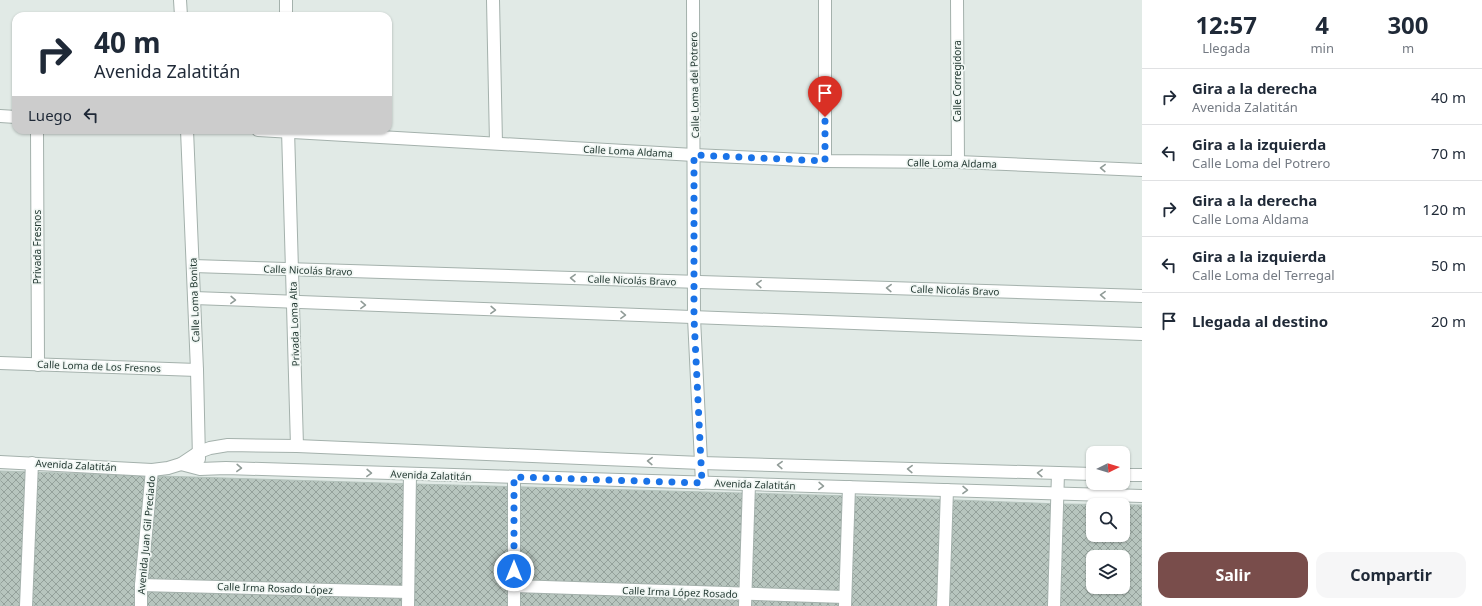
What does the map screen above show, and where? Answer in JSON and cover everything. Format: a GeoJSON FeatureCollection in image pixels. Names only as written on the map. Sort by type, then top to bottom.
{"type":"FeatureCollection","features":[{"type":"Feature","properties":{"kind":"street"},"geometry":{"type":"LineString","coordinates":[[180,0],[181,12]]}},
{"type":"Feature","properties":{"kind":"street"},"geometry":{"type":"LineString","coordinates":[[286,0],[286,12]]}},
{"type":"Feature","properties":{"kind":"street"},"geometry":{"type":"LineString","coordinates":[[494,0],[496,143]]}},
{"type":"Feature","properties":{"kind":"street","name":"Calle Loma del Potrero"},"geometry":{"type":"LineString","coordinates":[[693,0],[694,318],[702,483]]}},
{"type":"Feature","properties":{"kind":"street"},"geometry":{"type":"LineString","coordinates":[[825,0],[825,161]]}},
{"type":"Feature","properties":{"kind":"street","name":"Calle Corregidora"},"geometry":{"type":"LineString","coordinates":[[957,0],[958,162]]}},
{"type":"Feature","properties":{"kind":"street"},"geometry":{"type":"LineString","coordinates":[[0,116],[12,117]]}},
{"type":"Feature","properties":{"kind":"street","name":"Privada Fresnos"},"geometry":{"type":"LineString","coordinates":[[37,134],[38,365]]}},
{"type":"Feature","properties":{"kind":"street","name":"Calle Loma Bonita"},"geometry":{"type":"LineString","coordinates":[[187,134],[197,370],[198,452],[200,469]]}},
{"type":"Feature","properties":{"kind":"street","name":"Privada Loma Alta"},"geometry":{"type":"LineString","coordinates":[[288,134],[297,446]]}},
{"type":"Feature","properties":{"kind":"street","name":"Calle Loma Aldama"},"geometry":{"type":"LineString","coordinates":[[340,134],[694,155],[825,161],[958,162],[1142,170]]}},
{"type":"Feature","properties":{"kind":"street","name":"Calle Nicolás Bravo"},"geometry":{"type":"LineString","coordinates":[[193,266],[1142,296]]}},
{"type":"Feature","properties":{"kind":"street"},"geometry":{"type":"LineString","coordinates":[[194,298],[1142,334]]}},
{"type":"Feature","properties":{"kind":"street","name":"Calle Loma de Los Fresnos"},"geometry":{"type":"LineString","coordinates":[[0,363],[197,370]]}},
{"type":"Feature","properties":{"kind":"street","name":"Avenida Zalatitán"},"geometry":{"type":"LineString","coordinates":[[198,452],[228,445],[297,446],[701,463],[1086,474]]}},
{"type":"Feature","properties":{"kind":"street","name":"Avenida Juan Gil Preciado"},"geometry":{"type":"LineString","coordinates":[[141,606],[141,585],[152,470],[168,468],[180,464],[198,452]]}},
{"type":"Feature","properties":{"kind":"street","name":"Avenida Zalatitán"},"geometry":{"type":"LineString","coordinates":[[0,462],[152,470]]}},
{"type":"Feature","properties":{"kind":"street"},"geometry":{"type":"LineString","coordinates":[[26,606],[32,463]]}},
{"type":"Feature","properties":{"kind":"street","name":"Avenida Juan Gil Preciado"},"geometry":{"type":"LineString","coordinates":[[180,464],[200,469]]}},
{"type":"Feature","properties":{"kind":"street","name":"Avenida Zalatitán"},"geometry":{"type":"LineString","coordinates":[[200,469],[226,468],[702,483],[1057,492],[1142,496]]}},
{"type":"Feature","properties":{"kind":"street"},"geometry":{"type":"LineString","coordinates":[[1054,606],[1058,473]]}},
{"type":"Feature","properties":{"kind":"street"},"geometry":{"type":"LineString","coordinates":[[408,606],[410,474]]}},
{"type":"Feature","properties":{"kind":"street"},"geometry":{"type":"LineString","coordinates":[[1130,475],[1142,475]]}},
{"type":"Feature","properties":{"kind":"street"},"geometry":{"type":"LineString","coordinates":[[514,477],[514,606]]}},
{"type":"Feature","properties":{"kind":"street"},"geometry":{"type":"LineString","coordinates":[[746,600],[749,484]]}},
{"type":"Feature","properties":{"kind":"street"},"geometry":{"type":"LineString","coordinates":[[845,602],[849,487]]}},
{"type":"Feature","properties":{"kind":"street"},"geometry":{"type":"LineString","coordinates":[[943,606],[947,490]]}},
{"type":"Feature","properties":{"kind":"street","name":"Calle Irma Rosado López"},"geometry":{"type":"LineString","coordinates":[[141,585],[408,592]]}},
{"type":"Feature","properties":{"kind":"street","name":"Calle Irma López Rosado"},"geometry":{"type":"LineString","coordinates":[[514,586],[746,600],[845,602]]}},
{"type":"Feature","properties":{"kind":"building"},"geometry":{"type":"Polygon","coordinates":[[[0,471],[1086,504],[1086,542],[1130,542],[1130,505],[1142,505],[1142,606],[0,606],[0,471]]]}},
{"type":"Feature","properties":{"kind":"route"},"geometry":{"type":"LineString","coordinates":[[514,571],[514,477],[702,483],[694,318],[694,155],[825,161],[825,117]]}}]}
